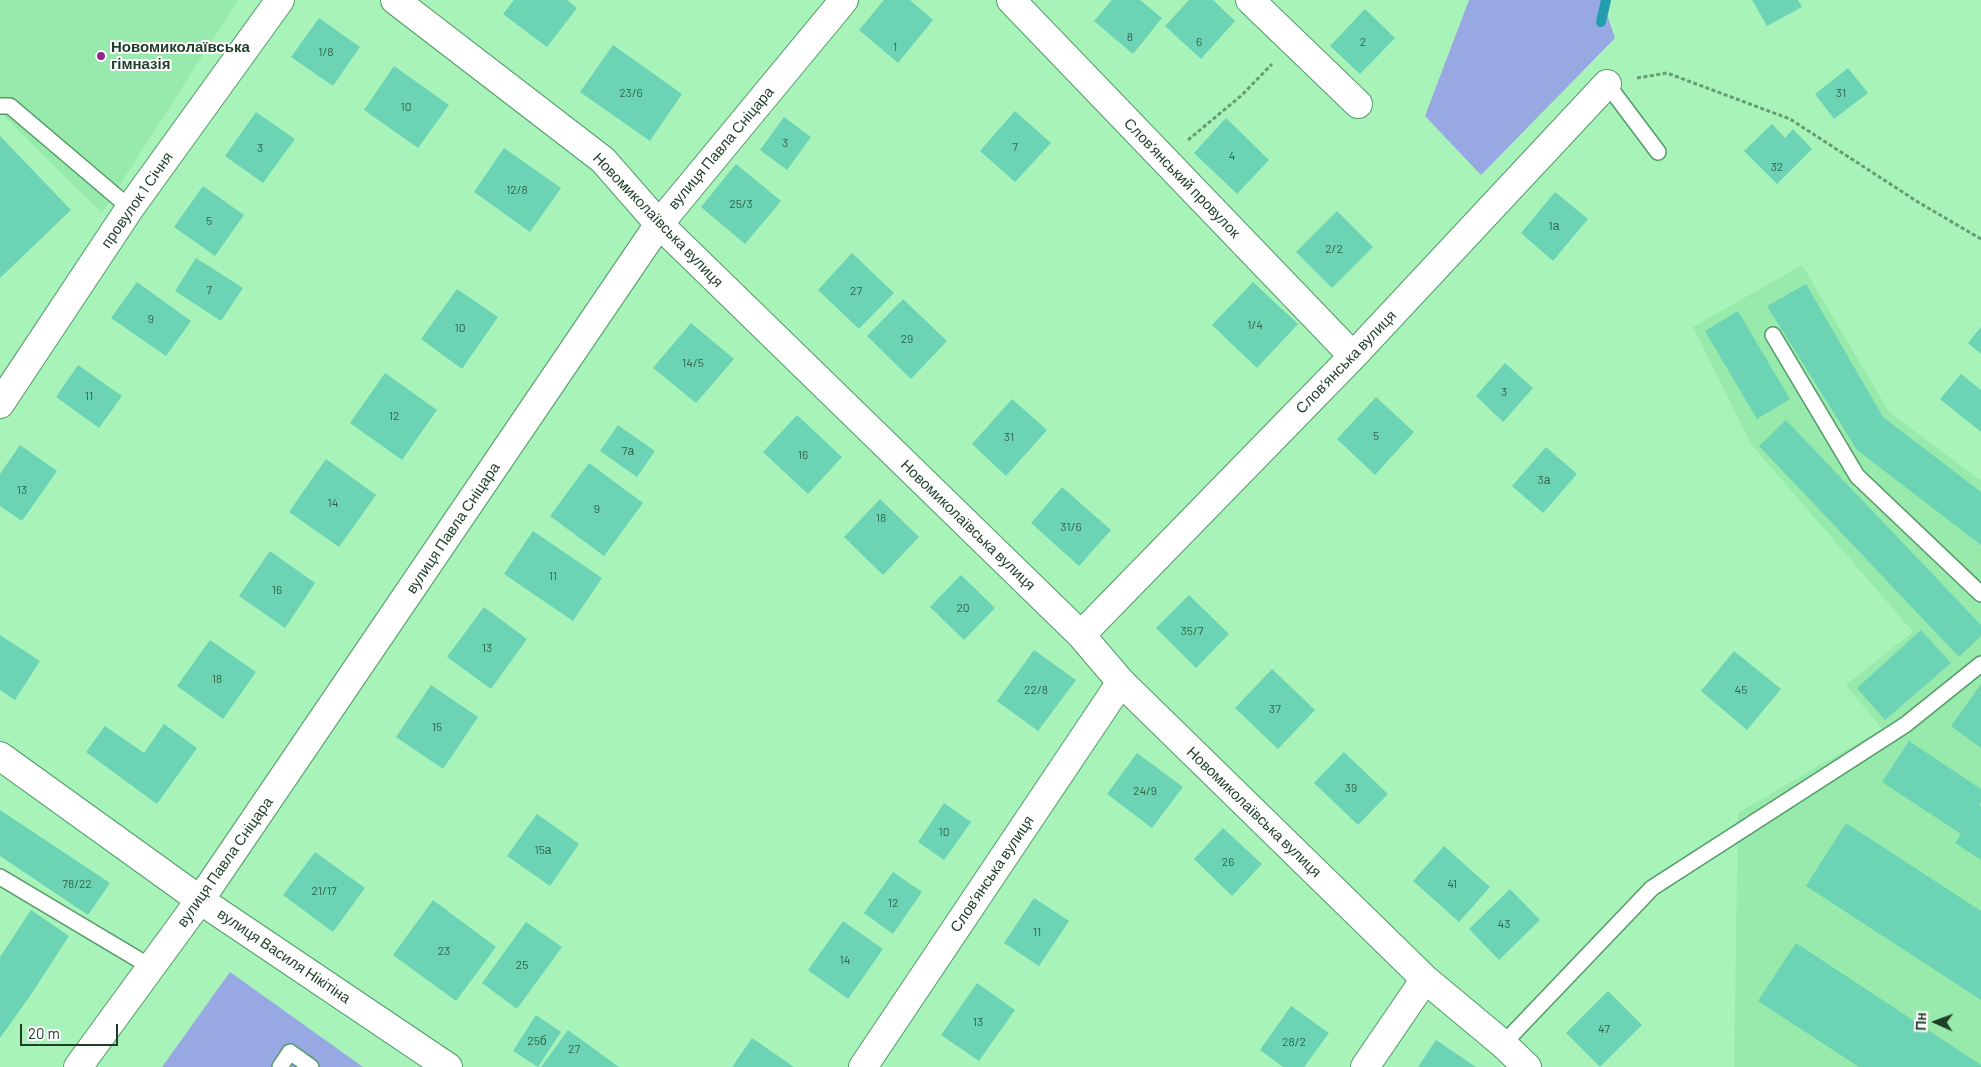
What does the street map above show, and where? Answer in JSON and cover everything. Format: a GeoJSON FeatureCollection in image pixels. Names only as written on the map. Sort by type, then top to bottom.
{"type":"FeatureCollection","features":[{"type":"Feature","properties":{"kind":"street","name":"провулок 1 Січня"},"geometry":{"type":"LineString","coordinates":[[0,404],[130,208],[280,0]]}},
{"type":"Feature","properties":{"kind":"street","name":"Новомиколаївська вулиця"},"geometry":{"type":"LineString","coordinates":[[395,0],[603,160],[659,224],[1080,635],[1121,682],[1425,979],[1503,1044],[1527,1067]]}},
{"type":"Feature","properties":{"kind":"street","name":"вулиця Павла Сніцара"},"geometry":{"type":"LineString","coordinates":[[78,1067],[200,900],[659,224],[844,0]]}},
{"type":"Feature","properties":{"kind":"street","name":"Словʼянський провулок"},"geometry":{"type":"LineString","coordinates":[[1011,0],[1353,356]]}},
{"type":"Feature","properties":{"kind":"street"},"geometry":{"type":"LineString","coordinates":[[1250,0],[1358,104]]}},
{"type":"Feature","properties":{"kind":"street","name":"Словʼянська вулиця"},"geometry":{"type":"LineString","coordinates":[[1080,635],[1353,356],[1607,84]]}},
{"type":"Feature","properties":{"kind":"street","name":"Словʼянська вулиця"},"geometry":{"type":"LineString","coordinates":[[863,1067],[1121,682]]}},
{"type":"Feature","properties":{"kind":"street","name":"вулиця Василя Нікітіна"},"geometry":{"type":"LineString","coordinates":[[0,756],[200,900],[448,1067]]}},
{"type":"Feature","properties":{"kind":"street"},"geometry":{"type":"LineString","coordinates":[[1365,1067],[1425,979]]}},
{"type":"Feature","properties":{"kind":"lane"},"geometry":{"type":"LineString","coordinates":[[1607,84],[1658,152]]}},
{"type":"Feature","properties":{"kind":"lane"},"geometry":{"type":"LineString","coordinates":[[0,106],[10,106],[130,208]]}},
{"type":"Feature","properties":{"kind":"lane"},"geometry":{"type":"LineString","coordinates":[[1773,335],[1857,476],[1981,594]]}},
{"type":"Feature","properties":{"kind":"lane"},"geometry":{"type":"LineString","coordinates":[[1503,1044],[1652,888],[1905,725],[1981,664]]}},
{"type":"Feature","properties":{"kind":"lane"},"geometry":{"type":"LineString","coordinates":[[0,877],[151,967]]}},
{"type":"Feature","properties":{"kind":"lane"},"geometry":{"type":"LineString","coordinates":[[280,1067],[290,1052],[311,1067]]}},
{"type":"Feature","properties":{"kind":"path"},"geometry":{"type":"LineString","coordinates":[[1164,159],[1242,95],[1293,41]]}},
{"type":"Feature","properties":{"kind":"path"},"geometry":{"type":"LineString","coordinates":[[1607,84],[1667,73],[1790,119],[1918,202],[1981,239]]}},
{"type":"Feature","properties":{"kind":"shaded area","name":"Новомиколаївська гімназія"},"geometry":{"type":"Polygon","coordinates":[[[0,0],[238,0],[102,213],[0,112],[0,0]]]}},
{"type":"Feature","properties":{"kind":"shaded area"},"geometry":{"type":"Polygon","coordinates":[[[1469,0],[1602,0],[1615,38],[1481,175],[1425,116],[1469,0]]]}},
{"type":"Feature","properties":{"kind":"shaded area"},"geometry":{"type":"Polygon","coordinates":[[[1802,265],[1889,412],[1981,481],[1981,1067],[1734,1067],[1738,813],[1882,729],[1846,685],[1913,632],[1751,444],[1693,327],[1802,265]]]}},
{"type":"Feature","properties":{"kind":"shaded area"},"geometry":{"type":"Polygon","coordinates":[[[230,972],[363,1067],[162,1067],[230,972]]]}},
{"type":"Feature","properties":{"kind":"building"},"geometry":{"type":"Polygon","coordinates":[[[514,0],[567,0],[577,8],[547,47],[503,14],[514,0]]]}},
{"type":"Feature","properties":{"kind":"building"},"geometry":{"type":"Polygon","coordinates":[[[884,0],[910,0],[933,20],[898,63],[859,30],[884,0]]]}},
{"type":"Feature","properties":{"kind":"building"},"geometry":{"type":"Polygon","coordinates":[[[1112,0],[1140,0],[1162,18],[1133,54],[1094,21],[1112,0]]]}},
{"type":"Feature","properties":{"kind":"building"},"geometry":{"type":"Polygon","coordinates":[[[1189,0],[1213,0],[1235,21],[1201,59],[1165,26],[1189,0]]]}},
{"type":"Feature","properties":{"kind":"building"},"geometry":{"type":"Polygon","coordinates":[[[1752,0],[1798,0],[1802,7],[1767,26],[1752,0]]]}},
{"type":"Feature","properties":{"kind":"building"},"geometry":{"type":"Polygon","coordinates":[[[1365,9],[1395,38],[1360,74],[1330,46],[1365,9]]]}},
{"type":"Feature","properties":{"kind":"building"},"geometry":{"type":"Polygon","coordinates":[[[319,18],[360,47],[333,86],[291,57],[319,18]]]}},
{"type":"Feature","properties":{"kind":"building"},"geometry":{"type":"Polygon","coordinates":[[[613,45],[682,94],[650,141],[580,92],[613,45]]]}},
{"type":"Feature","properties":{"kind":"building"},"geometry":{"type":"Polygon","coordinates":[[[394,66],[449,105],[418,148],[364,110],[394,66]]]}},
{"type":"Feature","properties":{"kind":"building"},"geometry":{"type":"Polygon","coordinates":[[[1848,68],[1868,93],[1834,119],[1815,94],[1848,68]]]}},
{"type":"Feature","properties":{"kind":"building"},"geometry":{"type":"Polygon","coordinates":[[[1015,111],[1051,143],[1015,182],[980,151],[1015,111]]]}},
{"type":"Feature","properties":{"kind":"building"},"geometry":{"type":"Polygon","coordinates":[[[256,112],[295,139],[263,183],[225,156],[256,112]]]}},
{"type":"Feature","properties":{"kind":"building"},"geometry":{"type":"Polygon","coordinates":[[[784,117],[811,137],[787,170],[760,150],[784,117]]]}},
{"type":"Feature","properties":{"kind":"building"},"geometry":{"type":"Polygon","coordinates":[[[1226,118],[1269,160],[1237,194],[1194,153],[1226,118]]]}},
{"type":"Feature","properties":{"kind":"building"},"geometry":{"type":"Polygon","coordinates":[[[1772,124],[1785,138],[1793,129],[1812,149],[1777,184],[1744,151],[1772,124]]]}},
{"type":"Feature","properties":{"kind":"building"},"geometry":{"type":"Polygon","coordinates":[[[0,136],[71,210],[0,278],[0,136]]]}},
{"type":"Feature","properties":{"kind":"building"},"geometry":{"type":"Polygon","coordinates":[[[504,148],[561,188],[530,232],[474,192],[504,148]]]}},
{"type":"Feature","properties":{"kind":"building"},"geometry":{"type":"Polygon","coordinates":[[[736,164],[781,201],[745,244],[701,207],[736,164]]]}},
{"type":"Feature","properties":{"kind":"building"},"geometry":{"type":"Polygon","coordinates":[[[203,186],[244,215],[215,256],[174,227],[203,186]]]}},
{"type":"Feature","properties":{"kind":"building"},"geometry":{"type":"Polygon","coordinates":[[[1555,192],[1588,219],[1553,261],[1521,233],[1555,192]]]}},
{"type":"Feature","properties":{"kind":"building"},"geometry":{"type":"Polygon","coordinates":[[[1337,211],[1373,247],[1332,288],[1296,252],[1337,211]]]}},
{"type":"Feature","properties":{"kind":"building"},"geometry":{"type":"Polygon","coordinates":[[[852,253],[894,293],[859,329],[818,290],[852,253]]]}},
{"type":"Feature","properties":{"kind":"building"},"geometry":{"type":"Polygon","coordinates":[[[196,258],[243,288],[221,321],[175,291],[196,258]]]}},
{"type":"Feature","properties":{"kind":"building"},"geometry":{"type":"Polygon","coordinates":[[[137,282],[191,321],[166,356],[111,318],[137,282]]]}},
{"type":"Feature","properties":{"kind":"building"},"geometry":{"type":"Polygon","coordinates":[[[1253,282],[1298,324],[1257,368],[1212,325],[1253,282]]]}},
{"type":"Feature","properties":{"kind":"building"},"geometry":{"type":"Polygon","coordinates":[[[1806,284],[1883,417],[1981,492],[1981,545],[1857,450],[1767,306],[1806,284]]]}},
{"type":"Feature","properties":{"kind":"building"},"geometry":{"type":"Polygon","coordinates":[[[457,289],[498,317],[462,369],[421,339],[457,289]]]}},
{"type":"Feature","properties":{"kind":"building"},"geometry":{"type":"Polygon","coordinates":[[[903,299],[947,341],[911,379],[867,336],[903,299]]]}},
{"type":"Feature","properties":{"kind":"building"},"geometry":{"type":"Polygon","coordinates":[[[1738,311],[1790,399],[1757,419],[1705,331],[1738,311]]]}},
{"type":"Feature","properties":{"kind":"building"},"geometry":{"type":"Polygon","coordinates":[[[691,323],[734,359],[696,403],[653,368],[691,323]]]}},
{"type":"Feature","properties":{"kind":"building"},"geometry":{"type":"Polygon","coordinates":[[[1981,327],[1981,354],[1968,343],[1981,327]]]}},
{"type":"Feature","properties":{"kind":"building"},"geometry":{"type":"Polygon","coordinates":[[[1505,363],[1533,388],[1503,422],[1476,396],[1505,363]]]}},
{"type":"Feature","properties":{"kind":"building"},"geometry":{"type":"Polygon","coordinates":[[[78,365],[122,396],[99,428],[56,397],[78,365]]]}},
{"type":"Feature","properties":{"kind":"building"},"geometry":{"type":"Polygon","coordinates":[[[385,373],[437,410],[402,460],[350,423],[385,373]]]}},
{"type":"Feature","properties":{"kind":"building"},"geometry":{"type":"Polygon","coordinates":[[[1961,374],[1981,390],[1981,432],[1940,399],[1961,374]]]}},
{"type":"Feature","properties":{"kind":"building"},"geometry":{"type":"Polygon","coordinates":[[[1376,397],[1414,432],[1375,475],[1337,439],[1376,397]]]}},
{"type":"Feature","properties":{"kind":"building"},"geometry":{"type":"Polygon","coordinates":[[[1012,399],[1047,430],[1006,476],[972,444],[1012,399]]]}},
{"type":"Feature","properties":{"kind":"building"},"geometry":{"type":"Polygon","coordinates":[[[797,415],[842,457],[808,494],[763,452],[797,415]]]}},
{"type":"Feature","properties":{"kind":"building"},"geometry":{"type":"Polygon","coordinates":[[[1786,420],[1981,625],[1981,636],[1959,657],[1759,446],[1786,420]]]}},
{"type":"Feature","properties":{"kind":"building"},"geometry":{"type":"Polygon","coordinates":[[[618,425],[655,451],[637,477],[600,451],[618,425]]]}},
{"type":"Feature","properties":{"kind":"building"},"geometry":{"type":"Polygon","coordinates":[[[20,445],[57,471],[22,521],[0,506],[0,474],[20,445]]]}},
{"type":"Feature","properties":{"kind":"building"},"geometry":{"type":"Polygon","coordinates":[[[1546,447],[1577,474],[1543,513],[1512,486],[1546,447]]]}},
{"type":"Feature","properties":{"kind":"building"},"geometry":{"type":"Polygon","coordinates":[[[326,459],[376,495],[339,547],[289,512],[326,459]]]}},
{"type":"Feature","properties":{"kind":"building"},"geometry":{"type":"Polygon","coordinates":[[[589,463],[643,503],[604,556],[550,516],[589,463]]]}},
{"type":"Feature","properties":{"kind":"building"},"geometry":{"type":"Polygon","coordinates":[[[1062,487],[1111,530],[1079,566],[1031,523],[1062,487]]]}},
{"type":"Feature","properties":{"kind":"building"},"geometry":{"type":"Polygon","coordinates":[[[880,499],[919,537],[883,575],[844,537],[880,499]]]}},
{"type":"Feature","properties":{"kind":"building"},"geometry":{"type":"Polygon","coordinates":[[[533,531],[602,578],[573,621],[504,574],[533,531]]]}},
{"type":"Feature","properties":{"kind":"building"},"geometry":{"type":"Polygon","coordinates":[[[270,551],[315,583],[285,628],[239,596],[270,551]]]}},
{"type":"Feature","properties":{"kind":"building"},"geometry":{"type":"Polygon","coordinates":[[[961,575],[995,608],[964,640],[930,607],[961,575]]]}},
{"type":"Feature","properties":{"kind":"building"},"geometry":{"type":"Polygon","coordinates":[[[1189,595],[1229,634],[1196,668],[1156,628],[1189,595]]]}},
{"type":"Feature","properties":{"kind":"building"},"geometry":{"type":"Polygon","coordinates":[[[484,607],[527,639],[491,689],[447,657],[484,607]]]}},
{"type":"Feature","properties":{"kind":"building"},"geometry":{"type":"Polygon","coordinates":[[[1921,630],[1951,663],[1885,720],[1857,688],[1921,630]]]}},
{"type":"Feature","properties":{"kind":"building"},"geometry":{"type":"Polygon","coordinates":[[[0,635],[40,661],[15,700],[0,690],[0,635]]]}},
{"type":"Feature","properties":{"kind":"building"},"geometry":{"type":"Polygon","coordinates":[[[210,640],[256,672],[223,719],[177,686],[210,640]]]}},
{"type":"Feature","properties":{"kind":"building"},"geometry":{"type":"Polygon","coordinates":[[[1034,650],[1076,680],[1038,731],[997,701],[1034,650]]]}},
{"type":"Feature","properties":{"kind":"building"},"geometry":{"type":"Polygon","coordinates":[[[1734,651],[1781,689],[1747,730],[1701,691],[1734,651]]]}},
{"type":"Feature","properties":{"kind":"building"},"geometry":{"type":"Polygon","coordinates":[[[1272,669],[1315,710],[1278,749],[1235,708],[1272,669]]]}},
{"type":"Feature","properties":{"kind":"building"},"geometry":{"type":"Polygon","coordinates":[[[1981,684],[1981,748],[1951,726],[1981,684]]]}},
{"type":"Feature","properties":{"kind":"building"},"geometry":{"type":"Polygon","coordinates":[[[431,685],[478,717],[443,769],[396,737],[431,685]]]}},
{"type":"Feature","properties":{"kind":"building"},"geometry":{"type":"Polygon","coordinates":[[[164,724],[197,748],[157,804],[86,752],[105,726],[144,753],[164,724]]]}},
{"type":"Feature","properties":{"kind":"building"},"geometry":{"type":"Polygon","coordinates":[[[1909,741],[1981,789],[1981,802],[1979,805],[1981,807],[1981,860],[1955,843],[1961,834],[1882,782],[1909,741]]]}},
{"type":"Feature","properties":{"kind":"building"},"geometry":{"type":"Polygon","coordinates":[[[1344,752],[1388,794],[1358,825],[1314,783],[1344,752]]]}},
{"type":"Feature","properties":{"kind":"building"},"geometry":{"type":"Polygon","coordinates":[[[1137,753],[1183,787],[1152,828],[1107,794],[1137,753]]]}},
{"type":"Feature","properties":{"kind":"building"},"geometry":{"type":"Polygon","coordinates":[[[944,803],[971,822],[944,860],[918,842],[944,803]]]}},
{"type":"Feature","properties":{"kind":"building"},"geometry":{"type":"Polygon","coordinates":[[[0,810],[110,883],[88,915],[0,856],[0,810]]]}},
{"type":"Feature","properties":{"kind":"building"},"geometry":{"type":"Polygon","coordinates":[[[537,814],[579,844],[550,886],[507,856],[537,814]]]}},
{"type":"Feature","properties":{"kind":"building"},"geometry":{"type":"Polygon","coordinates":[[[1846,823],[1981,911],[1981,1000],[1806,886],[1846,823]]]}},
{"type":"Feature","properties":{"kind":"building"},"geometry":{"type":"Polygon","coordinates":[[[1223,828],[1262,864],[1232,896],[1194,859],[1223,828]]]}},
{"type":"Feature","properties":{"kind":"building"},"geometry":{"type":"Polygon","coordinates":[[[1444,846],[1490,887],[1459,922],[1413,881],[1444,846]]]}},
{"type":"Feature","properties":{"kind":"building"},"geometry":{"type":"Polygon","coordinates":[[[315,852],[365,888],[333,932],[283,895],[315,852]]]}},
{"type":"Feature","properties":{"kind":"building"},"geometry":{"type":"Polygon","coordinates":[[[893,872],[922,892],[893,934],[864,913],[893,872]]]}},
{"type":"Feature","properties":{"kind":"building"},"geometry":{"type":"Polygon","coordinates":[[[1510,889],[1540,920],[1499,960],[1469,929],[1510,889]]]}},
{"type":"Feature","properties":{"kind":"building"},"geometry":{"type":"Polygon","coordinates":[[[1034,898],[1069,921],[1039,966],[1004,943],[1034,898]]]}},
{"type":"Feature","properties":{"kind":"building"},"geometry":{"type":"Polygon","coordinates":[[[433,900],[496,947],[456,1001],[393,955],[433,900]]]}},
{"type":"Feature","properties":{"kind":"building"},"geometry":{"type":"Polygon","coordinates":[[[31,910],[69,936],[0,1038],[0,957],[31,910]]]}},
{"type":"Feature","properties":{"kind":"building"},"geometry":{"type":"Polygon","coordinates":[[[843,921],[883,949],[848,999],[808,970],[843,921]]]}},
{"type":"Feature","properties":{"kind":"building"},"geometry":{"type":"Polygon","coordinates":[[[526,922],[562,947],[517,1009],[482,983],[526,922]]]}},
{"type":"Feature","properties":{"kind":"building"},"geometry":{"type":"Polygon","coordinates":[[[1796,943],[1981,1065],[1981,1067],[1859,1067],[1758,1001],[1796,943]]]}},
{"type":"Feature","properties":{"kind":"building"},"geometry":{"type":"Polygon","coordinates":[[[977,983],[1015,1010],[979,1061],[941,1035],[977,983]]]}},
{"type":"Feature","properties":{"kind":"building"},"geometry":{"type":"Polygon","coordinates":[[[1608,991],[1642,1025],[1600,1067],[1566,1033],[1608,991]]]}},
{"type":"Feature","properties":{"kind":"building"},"geometry":{"type":"Polygon","coordinates":[[[1291,1006],[1329,1033],[1304,1067],[1283,1067],[1260,1050],[1291,1006]]]}},
{"type":"Feature","properties":{"kind":"building"},"geometry":{"type":"Polygon","coordinates":[[[536,1015],[561,1032],[538,1067],[513,1051],[536,1015]]]}},
{"type":"Feature","properties":{"kind":"building"},"geometry":{"type":"Polygon","coordinates":[[[568,1030],[619,1067],[541,1067],[568,1030]]]}},
{"type":"Feature","properties":{"kind":"building"},"geometry":{"type":"Polygon","coordinates":[[[752,1038],[794,1067],[732,1067],[752,1038]]]}},
{"type":"Feature","properties":{"kind":"building"},"geometry":{"type":"Polygon","coordinates":[[[1436,1040],[1476,1067],[1418,1067],[1436,1040]]]}},
{"type":"Feature","properties":{"kind":"waterway"},"geometry":{"type":"LineString","coordinates":[[1601,22],[1606,0]]}},
{"type":"Feature","properties":{"kind":"place","name":"Новомиколаївська гімназія"},"geometry":{"type":"Point","coordinates":[101,56]}}]}
